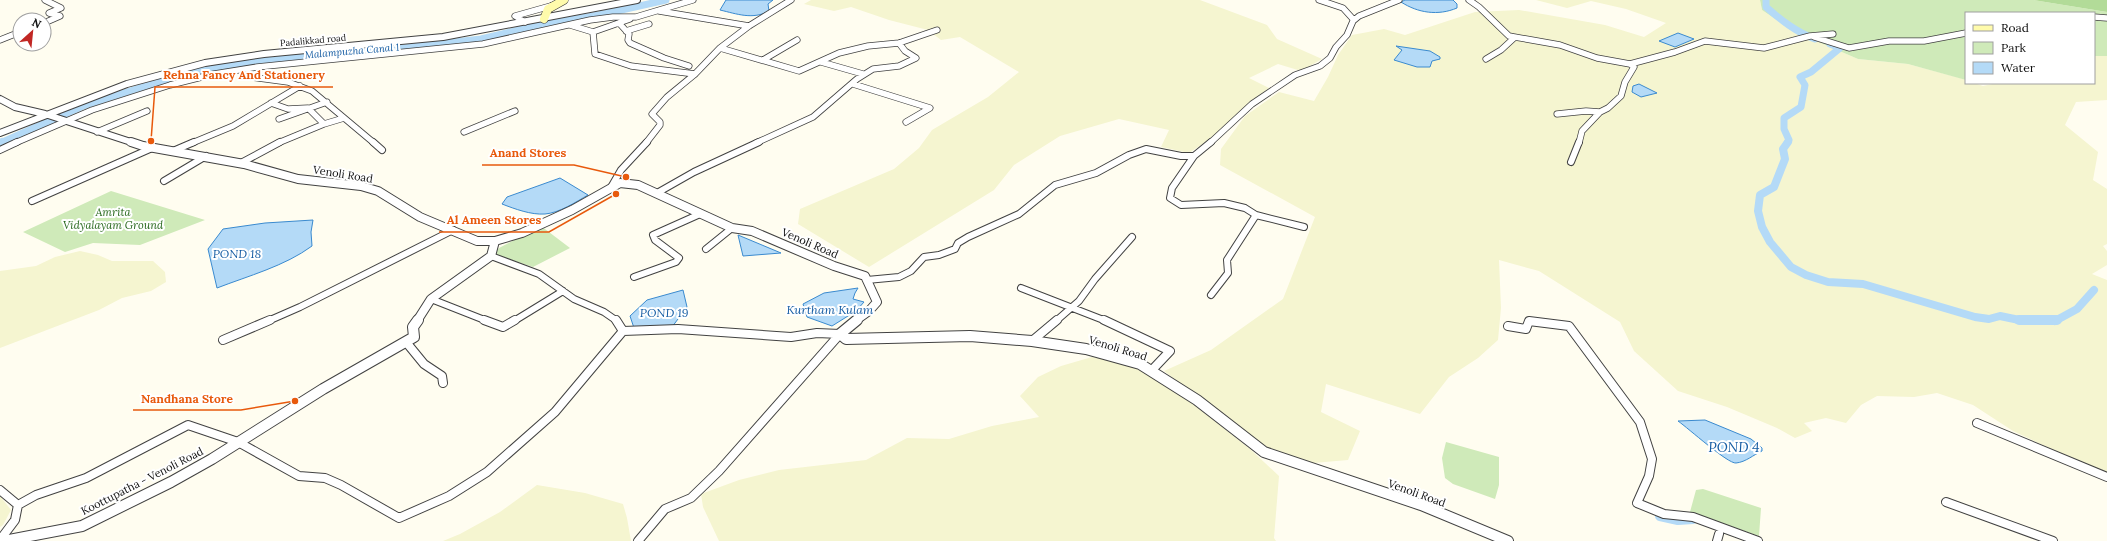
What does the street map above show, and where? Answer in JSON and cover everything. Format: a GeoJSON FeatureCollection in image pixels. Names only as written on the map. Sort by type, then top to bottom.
{"type":"FeatureCollection","features":[{"type":"Feature","properties":{"kind":"main road"},"geometry":{"type":"LineString","coordinates":[[544,19],[545,12],[564,0]]}},
{"type":"Feature","properties":{"kind":"street"},"geometry":{"type":"LineString","coordinates":[[45,0],[61,8],[51,12]]}},
{"type":"Feature","properties":{"kind":"street","name":"Padalikkad road"},"geometry":{"type":"LineString","coordinates":[[0,133],[135,82],[206,63],[295,50],[392,43],[443,37],[544,19],[636,0]]}},
{"type":"Feature","properties":{"kind":"street"},"geometry":{"type":"LineString","coordinates":[[569,25],[593,32],[692,0]]}},
{"type":"Feature","properties":{"kind":"street"},"geometry":{"type":"LineString","coordinates":[[610,189],[621,170],[641,150],[660,125],[660,122],[652,114],[667,97],[695,74],[720,48],[749,26],[790,0]]}},
{"type":"Feature","properties":{"kind":"street"},"geometry":{"type":"LineString","coordinates":[[1319,0],[1343,8],[1353,19]]}},
{"type":"Feature","properties":{"kind":"street"},"geometry":{"type":"LineString","coordinates":[[1304,227],[1256,215],[1245,208],[1224,203],[1181,205],[1170,198],[1172,188],[1194,156],[1223,133],[1252,104],[1295,75],[1320,66],[1330,58],[1336,47],[1347,35],[1347,27],[1353,19],[1399,0]]}},
{"type":"Feature","properties":{"kind":"street"},"geometry":{"type":"LineString","coordinates":[[1469,0],[1479,7],[1509,36],[1514,38],[1501,50],[1486,59]]}},
{"type":"Feature","properties":{"kind":"street"},"geometry":{"type":"LineString","coordinates":[[525,22],[515,16],[556,4]]}},
{"type":"Feature","properties":{"kind":"street"},"geometry":{"type":"LineString","coordinates":[[659,11],[685,17],[749,26]]}},
{"type":"Feature","properties":{"kind":"street"},"geometry":{"type":"LineString","coordinates":[[52,14],[60,16],[52,20]]}},
{"type":"Feature","properties":{"kind":"street"},"geometry":{"type":"LineString","coordinates":[[0,150],[64,121],[170,86],[214,74],[257,67],[483,44],[613,17],[636,17]]}},
{"type":"Feature","properties":{"kind":"street"},"geometry":{"type":"LineString","coordinates":[[2095,17],[2107,18]]}},
{"type":"Feature","properties":{"kind":"street"},"geometry":{"type":"LineString","coordinates":[[619,23],[626,31],[630,43],[664,58],[689,66]]}},
{"type":"Feature","properties":{"kind":"street"},"geometry":{"type":"LineString","coordinates":[[626,31],[649,24]]}},
{"type":"Feature","properties":{"kind":"street"},"geometry":{"type":"LineString","coordinates":[[720,48],[799,71],[839,53],[868,46],[899,43],[937,30]]}},
{"type":"Feature","properties":{"kind":"street"},"geometry":{"type":"LineString","coordinates":[[593,32],[595,54],[643,70],[695,74]]}},
{"type":"Feature","properties":{"kind":"street"},"geometry":{"type":"LineString","coordinates":[[1808,36],[1849,48],[1889,41],[1924,41],[1965,33]]}},
{"type":"Feature","properties":{"kind":"street"},"geometry":{"type":"LineString","coordinates":[[1509,36],[1560,45],[1597,58],[1632,65],[1705,41],[1764,48],[1808,36],[1833,34]]}},
{"type":"Feature","properties":{"kind":"street"},"geometry":{"type":"LineString","coordinates":[[0,40],[12,35]]}},
{"type":"Feature","properties":{"kind":"street"},"geometry":{"type":"LineString","coordinates":[[763,60],[797,40]]}},
{"type":"Feature","properties":{"kind":"street"},"geometry":{"type":"LineString","coordinates":[[657,194],[694,172],[813,117],[827,107],[838,94],[853,84],[863,74],[880,66],[892,68],[916,58],[905,51],[899,43]]}},
{"type":"Feature","properties":{"kind":"street"},"geometry":{"type":"LineString","coordinates":[[821,62],[863,74]]}},
{"type":"Feature","properties":{"kind":"street"},"geometry":{"type":"LineString","coordinates":[[1571,162],[1577,150],[1582,131],[1600,112],[1608,108],[1621,96],[1632,65]]}},
{"type":"Feature","properties":{"kind":"street"},"geometry":{"type":"LineString","coordinates":[[250,77],[288,82],[312,91],[327,102],[382,150]]}},
{"type":"Feature","properties":{"kind":"street"},"geometry":{"type":"LineString","coordinates":[[853,84],[930,108],[906,122]]}},
{"type":"Feature","properties":{"kind":"street"},"geometry":{"type":"LineString","coordinates":[[173,151],[233,126],[300,86]]}},
{"type":"Feature","properties":{"kind":"street","name":"Venoli Road"},"geometry":{"type":"LineString","coordinates":[[0,99],[15,107],[46,115],[152,148],[241,163],[298,179],[362,186],[378,191],[420,217],[477,241],[495,240],[522,233],[572,210],[620,183],[638,185],[732,228],[752,231],[834,266],[865,276],[867,280]]}},
{"type":"Feature","properties":{"kind":"street"},"geometry":{"type":"LineString","coordinates":[[279,119],[327,102]]}},
{"type":"Feature","properties":{"kind":"street"},"geometry":{"type":"LineString","coordinates":[[271,103],[288,109],[308,108],[324,124]]}},
{"type":"Feature","properties":{"kind":"street"},"geometry":{"type":"LineString","coordinates":[[97,132],[147,111]]}},
{"type":"Feature","properties":{"kind":"street"},"geometry":{"type":"LineString","coordinates":[[464,132],[515,111]]}},
{"type":"Feature","properties":{"kind":"street"},"geometry":{"type":"LineString","coordinates":[[1557,114],[1586,111],[1600,112]]}},
{"type":"Feature","properties":{"kind":"street"},"geometry":{"type":"LineString","coordinates":[[241,163],[288,138],[344,118]]}},
{"type":"Feature","properties":{"kind":"street"},"geometry":{"type":"LineString","coordinates":[[32,201],[152,148]]}},
{"type":"Feature","properties":{"kind":"street"},"geometry":{"type":"LineString","coordinates":[[638,541],[665,509],[691,498],[719,471],[844,329],[873,308],[877,302],[867,280],[904,277],[917,266],[924,256],[939,255],[955,249],[958,243],[968,237],[1020,214],[1055,185],[1096,172],[1128,155],[1146,149],[1181,156],[1194,156]]}},
{"type":"Feature","properties":{"kind":"street"},"geometry":{"type":"LineString","coordinates":[[164,181],[206,156]]}},
{"type":"Feature","properties":{"kind":"street"},"geometry":{"type":"LineString","coordinates":[[634,277],[676,262],[679,258],[655,240],[653,235],[700,214]]}},
{"type":"Feature","properties":{"kind":"street"},"geometry":{"type":"LineString","coordinates":[[1211,296],[1228,273],[1227,260],[1230,252],[1256,215]]}},
{"type":"Feature","properties":{"kind":"street"},"geometry":{"type":"LineString","coordinates":[[706,249],[732,228]]}},
{"type":"Feature","properties":{"kind":"street"},"geometry":{"type":"LineString","coordinates":[[223,340],[300,307],[453,230]]}},
{"type":"Feature","properties":{"kind":"street"},"geometry":{"type":"LineString","coordinates":[[1032,341],[1079,301],[1095,279],[1132,237]]}},
{"type":"Feature","properties":{"kind":"street"},"geometry":{"type":"LineString","coordinates":[[443,383],[442,376],[424,364],[406,342],[414,337],[413,327],[431,299],[491,256],[495,240]]}},
{"type":"Feature","properties":{"kind":"street"},"geometry":{"type":"LineString","coordinates":[[491,256],[528,268],[546,278],[578,301],[612,317],[620,324],[623,331]]}},
{"type":"Feature","properties":{"kind":"street"},"geometry":{"type":"LineString","coordinates":[[1021,288],[1071,307],[1154,342],[1170,351],[1152,370]]}},
{"type":"Feature","properties":{"kind":"street"},"geometry":{"type":"LineString","coordinates":[[431,299],[503,327],[563,291]]}},
{"type":"Feature","properties":{"kind":"street"},"geometry":{"type":"LineString","coordinates":[[1508,326],[1526,329],[1529,322],[1569,326],[1640,422],[1652,459],[1649,476],[1637,503],[1659,514],[1683,518],[1693,517],[1758,541]]}},
{"type":"Feature","properties":{"kind":"street"},"geometry":{"type":"LineString","coordinates":[[18,505],[36,495],[86,478],[188,425],[238,442],[299,476],[325,478],[341,485],[399,518],[449,496],[487,472],[555,412],[623,331],[678,329],[791,337],[817,333],[840,334]]}},
{"type":"Feature","properties":{"kind":"street","name":"Venoli Road"},"geometry":{"type":"LineString","coordinates":[[840,334],[846,339],[970,336],[1032,341],[1086,348],[1140,364],[1152,370],[1221,418],[1264,452],[1420,505],[1508,541]]}},
{"type":"Feature","properties":{"kind":"street","name":"Koottupatha - Venoli Road"},"geometry":{"type":"LineString","coordinates":[[4,541],[82,526],[171,482],[323,389],[406,342]]}},
{"type":"Feature","properties":{"kind":"street"},"geometry":{"type":"LineString","coordinates":[[1977,423],[2107,477]]}},
{"type":"Feature","properties":{"kind":"street"},"geometry":{"type":"LineString","coordinates":[[0,490],[18,505],[19,512],[10,528],[0,540]]}},
{"type":"Feature","properties":{"kind":"street"},"geometry":{"type":"LineString","coordinates":[[1946,502],[2053,541]]}},
{"type":"Feature","properties":{"kind":"green space"},"geometry":{"type":"Polygon","coordinates":[[[811,0],[1200,0],[1267,25],[1277,39],[1322,59],[1301,71],[1278,64],[1249,78],[1269,88],[1216,135],[1189,153],[1161,147],[1169,130],[1119,119],[1060,136],[1014,165],[994,190],[869,267],[798,224],[800,209],[894,169],[919,148],[932,130],[988,97],[1019,72],[960,37],[941,40],[928,30],[889,20],[851,7],[834,11],[804,4],[811,0]]]}},
{"type":"Feature","properties":{"kind":"green space"},"geometry":{"type":"Polygon","coordinates":[[[1536,0],[1760,0],[1762,10],[1793,31],[1858,59],[1908,64],[1965,80],[1965,84],[1977,84],[1983,86],[1992,84],[2095,84],[2095,56],[2107,56],[2107,100],[2076,102],[2065,125],[2098,152],[2093,180],[2107,189],[2107,244],[2103,246],[2107,251],[2107,265],[2092,274],[2107,280],[2107,475],[2013,431],[1973,405],[1937,393],[1914,397],[1877,396],[1861,405],[1846,423],[1826,418],[1804,423],[1812,431],[1795,438],[1777,428],[1727,407],[1678,391],[1634,351],[1620,322],[1539,271],[1499,260],[1501,308],[1498,340],[1478,358],[1449,377],[1420,414],[1326,384],[1321,412],[1360,431],[1348,460],[1302,464],[1266,451],[1164,371],[1211,350],[1283,299],[1315,217],[1220,165],[1221,149],[1245,116],[1279,92],[1314,101],[1328,77],[1338,55],[1352,35],[1384,29],[1405,35],[1475,12],[1519,10],[1605,25],[1644,37],[1666,23],[1626,9],[1591,1],[1567,8],[1536,0]]]}},
{"type":"Feature","properties":{"kind":"green space"},"geometry":{"type":"Polygon","coordinates":[[[1760,0],[2033,0],[2107,12],[2107,56],[2095,56],[2095,12],[1965,12],[1965,80],[1908,64],[1858,59],[1793,31],[1762,10],[1760,0]]]}},
{"type":"Feature","properties":{"kind":"green space"},"geometry":{"type":"Polygon","coordinates":[[[2033,0],[2107,0],[2107,12],[2033,0]]]}},
{"type":"Feature","properties":{"kind":"green space","name":"Amrita Vidyalayam Ground"},"geometry":{"type":"Polygon","coordinates":[[[111,191],[205,220],[140,245],[93,243],[65,252],[23,232],[111,191]]]}},
{"type":"Feature","properties":{"kind":"green space"},"geometry":{"type":"Polygon","coordinates":[[[541,226],[570,248],[533,267],[494,254],[499,248],[541,226]]]}},
{"type":"Feature","properties":{"kind":"green space"},"geometry":{"type":"Polygon","coordinates":[[[80,251],[98,255],[112,261],[153,261],[165,272],[166,282],[151,291],[122,298],[99,310],[0,348],[0,271],[36,266],[55,257],[80,251]]]}},
{"type":"Feature","properties":{"kind":"green space"},"geometry":{"type":"Polygon","coordinates":[[[1092,357],[1117,361],[1149,373],[1187,399],[1250,449],[1279,476],[1274,538],[1276,541],[719,541],[703,507],[701,494],[739,480],[779,470],[866,460],[907,438],[949,439],[992,426],[1039,417],[1020,396],[1038,377],[1061,366],[1092,357]]]}},
{"type":"Feature","properties":{"kind":"green space"},"geometry":{"type":"Polygon","coordinates":[[[1446,442],[1499,457],[1499,485],[1495,499],[1453,484],[1445,478],[1442,458],[1446,442]]]}},
{"type":"Feature","properties":{"kind":"green space"},"geometry":{"type":"Polygon","coordinates":[[[537,485],[585,493],[623,504],[631,541],[443,541],[460,534],[500,512],[537,485]]]}},
{"type":"Feature","properties":{"kind":"green space"},"geometry":{"type":"Polygon","coordinates":[[[1703,489],[1761,508],[1759,536],[1690,512],[1696,490],[1703,489]]]}},
{"type":"Feature","properties":{"kind":"green space"},"geometry":{"type":"Polygon","coordinates":[[[0,496],[11,510],[3,525],[0,527],[0,496]]]}},
{"type":"Feature","properties":{"kind":"water"},"geometry":{"type":"Polygon","coordinates":[[[726,0],[773,0],[768,4],[769,11],[763,14],[751,16],[720,10],[726,0]]]}},
{"type":"Feature","properties":{"kind":"water"},"geometry":{"type":"Polygon","coordinates":[[[1405,0],[1453,0],[1457,4],[1457,8],[1435,13],[1421,11],[1401,2],[1405,0]]]}},
{"type":"Feature","properties":{"kind":"water"},"geometry":{"type":"Polygon","coordinates":[[[1678,33],[1694,39],[1675,47],[1659,41],[1678,33]]]}},
{"type":"Feature","properties":{"kind":"water"},"geometry":{"type":"Polygon","coordinates":[[[1396,46],[1430,51],[1440,57],[1440,59],[1432,61],[1430,67],[1417,67],[1394,60],[1402,50],[1396,46]]]}},
{"type":"Feature","properties":{"kind":"water"},"geometry":{"type":"Polygon","coordinates":[[[1639,84],[1657,93],[1641,97],[1632,92],[1633,86],[1639,84]]]}},
{"type":"Feature","properties":{"kind":"water"},"geometry":{"type":"Polygon","coordinates":[[[560,178],[588,195],[562,209],[545,214],[529,213],[502,204],[507,197],[560,178]]]}},
{"type":"Feature","properties":{"kind":"water","name":"POND 18"},"geometry":{"type":"Polygon","coordinates":[[[313,220],[311,232],[312,246],[278,265],[217,288],[208,249],[223,229],[265,223],[313,220]]]}},
{"type":"Feature","properties":{"kind":"water"},"geometry":{"type":"Polygon","coordinates":[[[738,235],[781,253],[743,256],[738,235]]]}},
{"type":"Feature","properties":{"kind":"water","name":"Kurtham Kulam"},"geometry":{"type":"Polygon","coordinates":[[[858,288],[853,299],[864,302],[856,311],[832,326],[807,317],[803,304],[824,293],[858,288]]]}},
{"type":"Feature","properties":{"kind":"water","name":"POND 19"},"geometry":{"type":"Polygon","coordinates":[[[683,290],[687,307],[672,327],[634,328],[630,316],[647,300],[683,290]]]}},
{"type":"Feature","properties":{"kind":"water","name":"POND 4"},"geometry":{"type":"Polygon","coordinates":[[[1705,420],[1751,439],[1762,448],[1762,451],[1743,461],[1736,463],[1732,462],[1678,421],[1705,420]]]}},
{"type":"Feature","properties":{"kind":"waterway","name":"Malampuzha Canal 1"},"geometry":{"type":"LineString","coordinates":[[2,142],[0,143],[83,106],[171,78],[209,69],[290,57],[403,48],[481,39],[535,26],[599,15],[666,0]]}},
{"type":"Feature","properties":{"kind":"waterway"},"geometry":{"type":"LineString","coordinates":[[1766,0],[1766,7],[1777,16],[1795,29],[1815,39]]}},
{"type":"Feature","properties":{"kind":"waterway"},"geometry":{"type":"LineString","coordinates":[[1787,143],[1789,140],[1784,129],[1784,118],[1801,107],[1805,85],[1800,77],[1811,72],[1840,48],[1830,44]]}},
{"type":"Feature","properties":{"kind":"waterway"},"geometry":{"type":"LineString","coordinates":[[1788,142],[1783,149],[1785,159],[1774,187],[1760,195],[1758,211],[1762,227],[1770,242],[1791,267],[1806,275],[1828,282],[1863,284],[1975,317],[1989,319],[2000,316],[2019,320]]}},
{"type":"Feature","properties":{"kind":"waterway"},"geometry":{"type":"LineString","coordinates":[[2057,320],[2077,309],[2094,290]]}},
{"type":"Feature","properties":{"kind":"waterway"},"geometry":{"type":"LineString","coordinates":[[2019,320],[2057,320]]}},
{"type":"Feature","properties":{"kind":"waterway"},"geometry":{"type":"LineString","coordinates":[[2019,320],[2024,321]]}},
{"type":"Feature","properties":{"kind":"waterway"},"geometry":{"type":"LineString","coordinates":[[1660,516],[1678,520],[1693,519]]}},
{"type":"Feature","properties":{"kind":"place","name":"Rehna Fancy And Stationery"},"geometry":{"type":"Point","coordinates":[151,141]}},
{"type":"Feature","properties":{"kind":"place","name":"Anand Stores"},"geometry":{"type":"Point","coordinates":[626,177]}},
{"type":"Feature","properties":{"kind":"place","name":"Al Ameen Stores"},"geometry":{"type":"Point","coordinates":[616,194]}},
{"type":"Feature","properties":{"kind":"place","name":"Nandhana Store"},"geometry":{"type":"Point","coordinates":[295,401]}}]}
